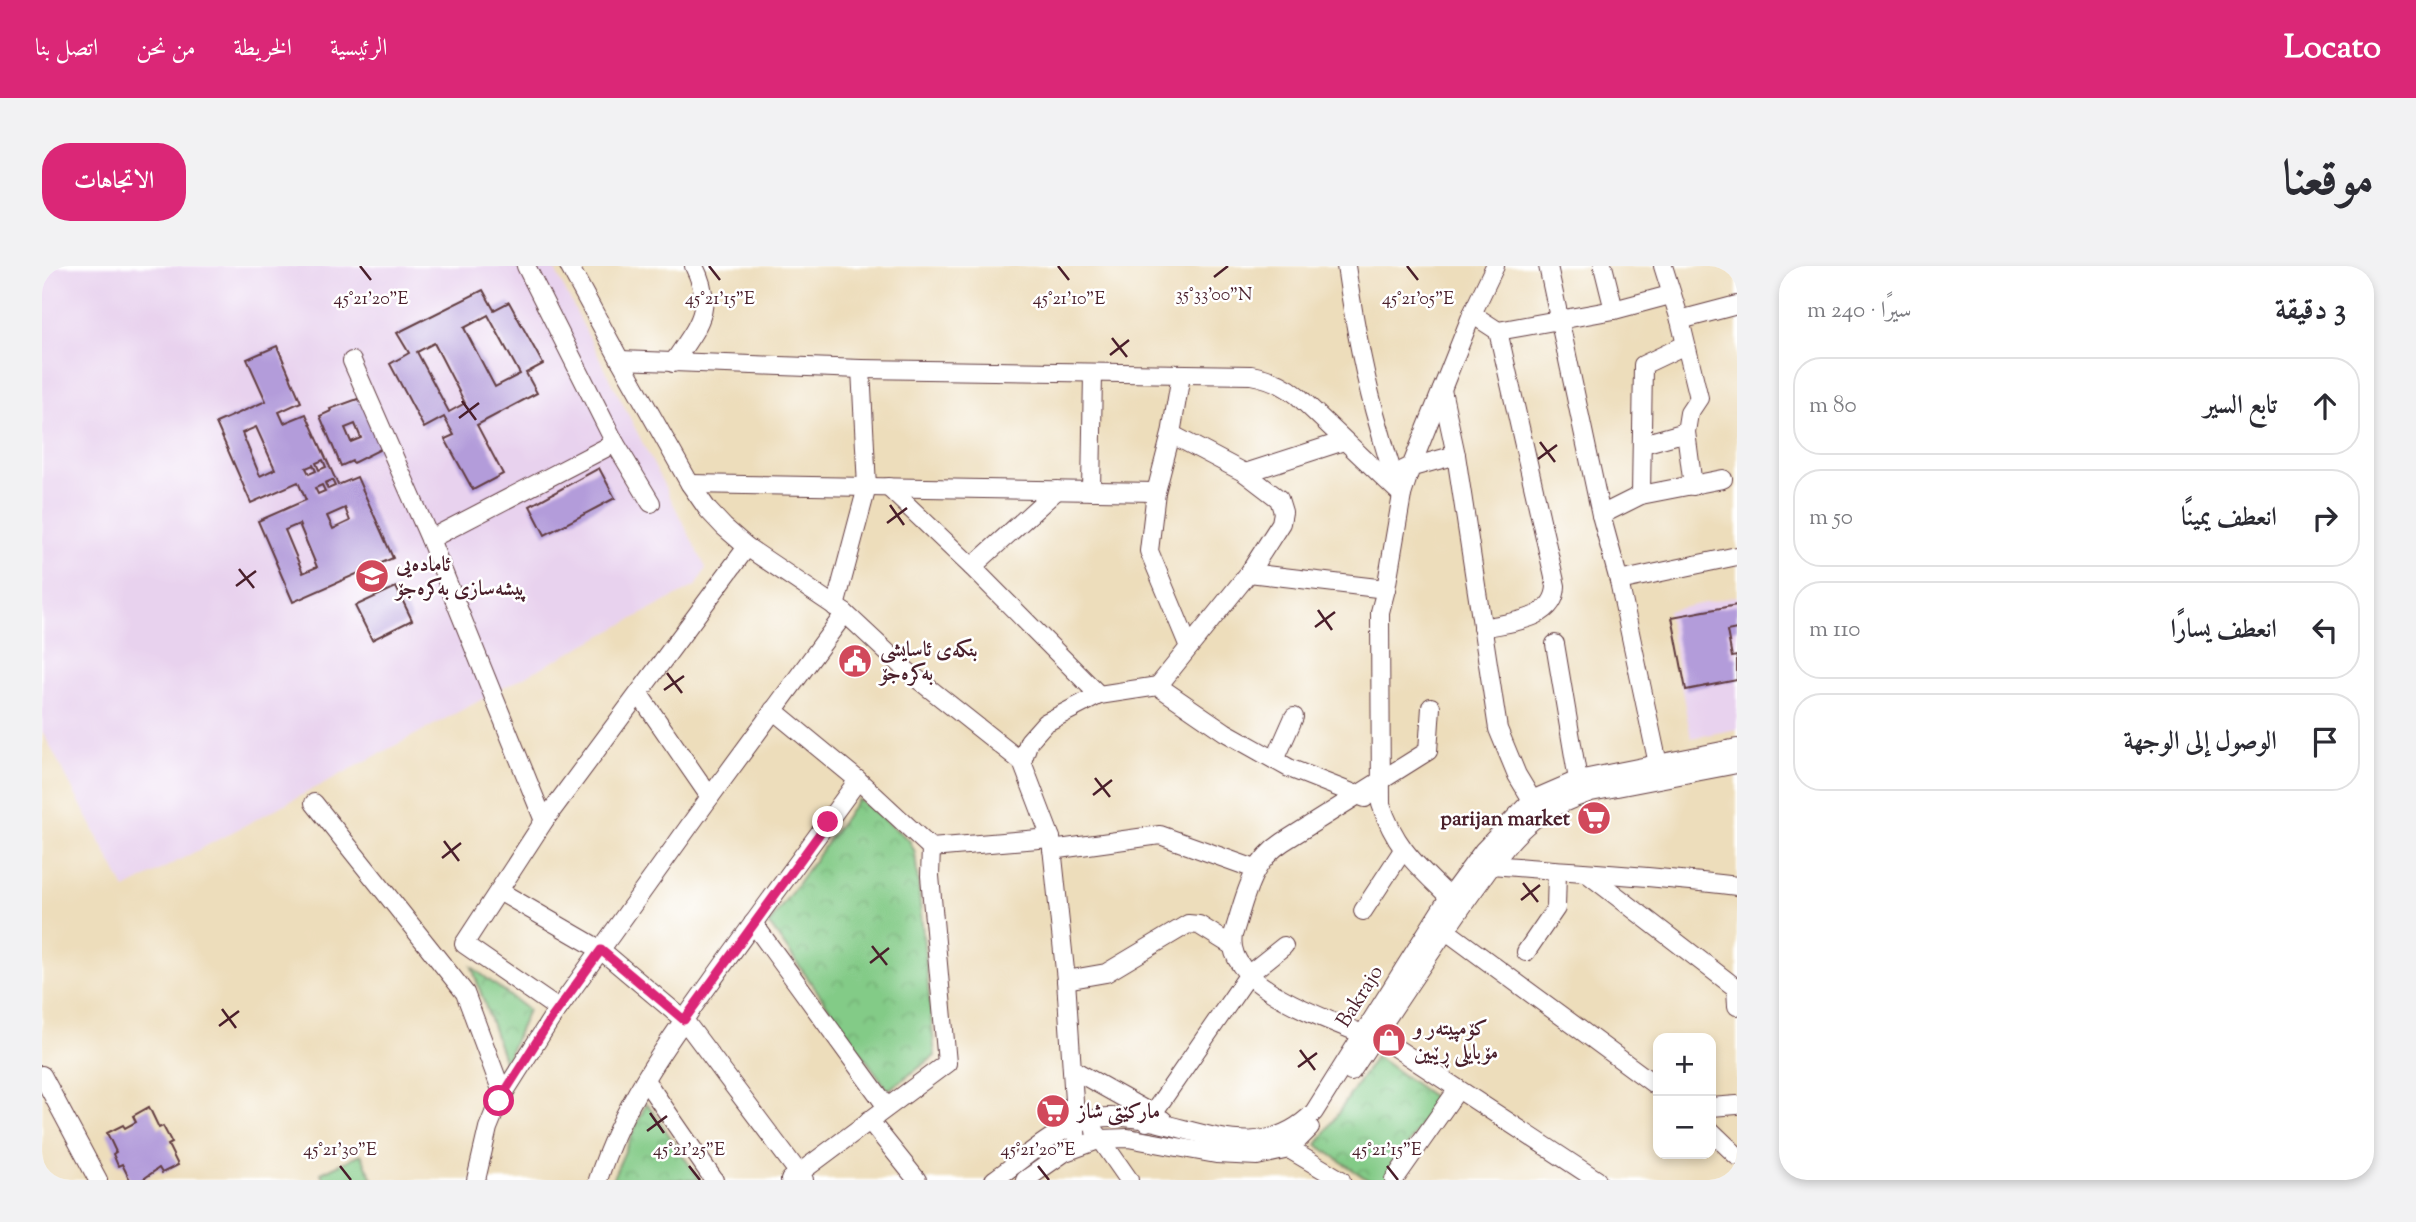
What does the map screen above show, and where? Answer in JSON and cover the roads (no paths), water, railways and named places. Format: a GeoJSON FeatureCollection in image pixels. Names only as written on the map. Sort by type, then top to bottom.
{"type":"FeatureCollection","features":[{"type":"Feature","properties":{"kind":"street"},"geometry":{"type":"LineString","coordinates":[[526,266],[615,443],[651,503]]}},
{"type":"Feature","properties":{"kind":"street"},"geometry":{"type":"LineString","coordinates":[[569,266],[690,484],[708,510],[747,547],[840,610],[906,670],[1022,762],[1051,844],[1066,980],[1074,1101],[1082,1122],[1101,1139],[1129,1180]]}},
{"type":"Feature","properties":{"kind":"street"},"geometry":{"type":"LineString","coordinates":[[673,363],[695,330],[705,306],[703,286],[694,266]]}},
{"type":"Feature","properties":{"kind":"street"},"geometry":{"type":"LineString","coordinates":[[1346,266],[1356,337],[1387,474]]}},
{"type":"Feature","properties":{"kind":"street"},"geometry":{"type":"LineString","coordinates":[[1449,897],[1402,850],[1381,804],[1380,612],[1402,495],[1411,467],[1472,314],[1495,266]]}},
{"type":"Feature","properties":{"kind":"street"},"geometry":{"type":"LineString","coordinates":[[1548,266],[1658,764]]}},
{"type":"Feature","properties":{"kind":"street"},"geometry":{"type":"LineString","coordinates":[[1602,266],[1614,310]]}},
{"type":"Feature","properties":{"kind":"street"},"geometry":{"type":"LineString","coordinates":[[1662,266],[1680,320],[1699,398],[1689,413],[1686,432],[1693,486]]}},
{"type":"Feature","properties":{"kind":"street"},"geometry":{"type":"LineString","coordinates":[[1472,314],[1498,331],[1614,310],[1670,295]]}},
{"type":"Feature","properties":{"kind":"street"},"geometry":{"type":"LineString","coordinates":[[1680,320],[1737,305]]}},
{"type":"Feature","properties":{"kind":"street"},"geometry":{"type":"LineString","coordinates":[[1482,628],[1538,615],[1553,603],[1556,594],[1498,331]]}},
{"type":"Feature","properties":{"kind":"street"},"geometry":{"type":"LineString","coordinates":[[1642,495],[1643,365],[1685,345]]}},
{"type":"Feature","properties":{"kind":"street"},"geometry":{"type":"LineString","coordinates":[[620,360],[861,369],[1251,375],[1278,382],[1298,396],[1344,441],[1387,474],[1402,495]]}},
{"type":"Feature","properties":{"kind":"street"},"geometry":{"type":"LineString","coordinates":[[352,361],[430,539],[544,821]]}},
{"type":"Feature","properties":{"kind":"street"},"geometry":{"type":"LineString","coordinates":[[476,1180],[488,1128],[503,1095],[558,1009],[773,710],[840,610],[867,487],[861,369]]}},
{"type":"Feature","properties":{"kind":"street"},"geometry":{"type":"LineString","coordinates":[[1091,491],[1093,373]]}},
{"type":"Feature","properties":{"kind":"street"},"geometry":{"type":"LineString","coordinates":[[1181,375],[1171,434],[1156,492],[1149,551],[1189,647]]}},
{"type":"Feature","properties":{"kind":"street"},"geometry":{"type":"LineString","coordinates":[[1442,390],[1456,455],[1498,729],[1517,775],[1532,800]]}},
{"type":"Feature","properties":{"kind":"street"},"geometry":{"type":"LineString","coordinates":[[1643,444],[1686,432]]}},
{"type":"Feature","properties":{"kind":"street"},"geometry":{"type":"LineString","coordinates":[[1022,762],[1029,741],[1045,723],[1099,695],[1158,686],[1249,573],[1282,523],[1283,512],[1279,499],[1245,473],[1171,434]]}},
{"type":"Feature","properties":{"kind":"street"},"geometry":{"type":"LineString","coordinates":[[1245,473],[1344,441]]}},
{"type":"Feature","properties":{"kind":"street"},"geometry":{"type":"LineString","coordinates":[[430,539],[615,443]]}},
{"type":"Feature","properties":{"kind":"street"},"geometry":{"type":"LineString","coordinates":[[1387,474],[1456,455]]}},
{"type":"Feature","properties":{"kind":"street"},"geometry":{"type":"LineString","coordinates":[[1601,515],[1642,495],[1723,479]]}},
{"type":"Feature","properties":{"kind":"street"},"geometry":{"type":"LineString","coordinates":[[690,484],[1156,492]]}},
{"type":"Feature","properties":{"kind":"street"},"geometry":{"type":"LineString","coordinates":[[888,487],[1099,695]]}},
{"type":"Feature","properties":{"kind":"street"},"geometry":{"type":"LineString","coordinates":[[972,567],[1057,490]]}},
{"type":"Feature","properties":{"kind":"street"},"geometry":{"type":"LineString","coordinates":[[558,1009],[464,944],[544,821],[747,547]]}},
{"type":"Feature","properties":{"kind":"street"},"geometry":{"type":"LineString","coordinates":[[1619,581],[1737,556]]}},
{"type":"Feature","properties":{"kind":"street"},"geometry":{"type":"LineString","coordinates":[[1249,573],[1386,589]]}},
{"type":"Feature","properties":{"kind":"street"},"geometry":{"type":"LineString","coordinates":[[1555,644],[1578,780]]}},
{"type":"Feature","properties":{"kind":"street"},"geometry":{"type":"LineString","coordinates":[[1158,686],[1225,732],[1289,768],[1381,804]]}},
{"type":"Feature","properties":{"kind":"street"},"geometry":{"type":"LineString","coordinates":[[639,694],[710,797]]}},
{"type":"Feature","properties":{"kind":"street"},"geometry":{"type":"LineString","coordinates":[[1231,945],[1255,869],[1275,847],[1428,751],[1431,707]]}},
{"type":"Feature","properties":{"kind":"street"},"geometry":{"type":"LineString","coordinates":[[773,710],[858,780],[931,848],[1051,844],[1160,835],[1255,869]]}},
{"type":"Feature","properties":{"kind":"street"},"geometry":{"type":"LineString","coordinates":[[1275,760],[1294,717]]}},
{"type":"Feature","properties":{"kind":"street","name":"Bakrajo"},"geometry":{"type":"LineString","coordinates":[[1289,1149],[1327,1109],[1449,897],[1483,851],[1532,800],[1578,780],[1737,748]]}},
{"type":"Feature","properties":{"kind":"street","name":"Bakrajo"},"geometry":{"type":"LineString","coordinates":[[994,1180],[1054,1136],[1082,1122],[1111,1117],[1150,1118],[1178,1129],[1221,1139],[1273,1139],[1288,1133],[1301,1125],[1314,1111],[1492,865],[1532,821],[1568,800],[1591,792],[1737,764]]}},
{"type":"Feature","properties":{"kind":"street"},"geometry":{"type":"LineString","coordinates":[[598,1180],[616,1129],[684,1020],[858,780]]}},
{"type":"Feature","properties":{"kind":"street"},"geometry":{"type":"LineString","coordinates":[[314,803],[465,993],[503,1095]]}},
{"type":"Feature","properties":{"kind":"street"},"geometry":{"type":"LineString","coordinates":[[499,891],[601,950],[684,1020],[798,1178],[869,1120],[947,1063],[930,876],[931,848]]}},
{"type":"Feature","properties":{"kind":"street"},"geometry":{"type":"LineString","coordinates":[[1363,911],[1402,850]]}},
{"type":"Feature","properties":{"kind":"street"},"geometry":{"type":"LineString","coordinates":[[1492,865],[1588,874],[1653,876],[1737,886]]}},
{"type":"Feature","properties":{"kind":"street"},"geometry":{"type":"LineString","coordinates":[[1526,952],[1556,908],[1557,871]]}},
{"type":"Feature","properties":{"kind":"street"},"geometry":{"type":"LineString","coordinates":[[1588,874],[1737,993]]}},
{"type":"Feature","properties":{"kind":"street"},"geometry":{"type":"LineString","coordinates":[[753,923],[887,1107]]}},
{"type":"Feature","properties":{"kind":"street"},"geometry":{"type":"LineString","coordinates":[[1066,980],[1105,973],[1188,925],[1199,925],[1231,945],[1239,962],[1249,974],[1279,999],[1369,1034],[1597,1180]]}},
{"type":"Feature","properties":{"kind":"street"},"geometry":{"type":"LineString","coordinates":[[1445,930],[1653,1083]]}},
{"type":"Feature","properties":{"kind":"street"},"geometry":{"type":"LineString","coordinates":[[1072,1069],[1150,1118],[1249,974],[1284,946]]}},
{"type":"Feature","properties":{"kind":"street"},"geometry":{"type":"LineString","coordinates":[[42,1074],[98,1180]]}},
{"type":"Feature","properties":{"kind":"street"},"geometry":{"type":"LineString","coordinates":[[645,1080],[714,1180]]}},
{"type":"Feature","properties":{"kind":"street"},"geometry":{"type":"LineString","coordinates":[[1394,1180],[1458,1089]]}},
{"type":"Feature","properties":{"kind":"street"},"geometry":{"type":"LineString","coordinates":[[1716,1107],[1737,1105]]}},
{"type":"Feature","properties":{"kind":"street"},"geometry":{"type":"LineString","coordinates":[[869,1120],[916,1180]]}},
{"type":"Feature","properties":{"kind":"street"},"geometry":{"type":"LineString","coordinates":[[1077,1146],[1082,1122]]}},
{"type":"Feature","properties":{"kind":"street"},"geometry":{"type":"LineString","coordinates":[[1716,1136],[1737,1156]]}},
{"type":"Feature","properties":{"kind":"street"},"geometry":{"type":"LineString","coordinates":[[1024,1180],[1077,1146],[1101,1139],[1128,1138],[1237,1156],[1268,1155],[1289,1149],[1341,1180]]}},
{"type":"Feature","properties":{"kind":"place","name":"ئامادەیی پیشەسازی بەکرەجۆ"},"geometry":{"type":"Point","coordinates":[372,576]}},
{"type":"Feature","properties":{"kind":"place","name":"بنکەی ئاسایشی بەکرەجۆ"},"geometry":{"type":"Point","coordinates":[855,661]}},
{"type":"Feature","properties":{"kind":"place","name":"parijan market"},"geometry":{"type":"Point","coordinates":[1594,818]}},
{"type":"Feature","properties":{"kind":"place","name":"کۆمپیتەر و مۆبایلی ڕێبین"},"geometry":{"type":"Point","coordinates":[1389,1040]}},
{"type":"Feature","properties":{"kind":"place","name":"مارکێتی شاز"},"geometry":{"type":"Point","coordinates":[1053,1111]}}]}
